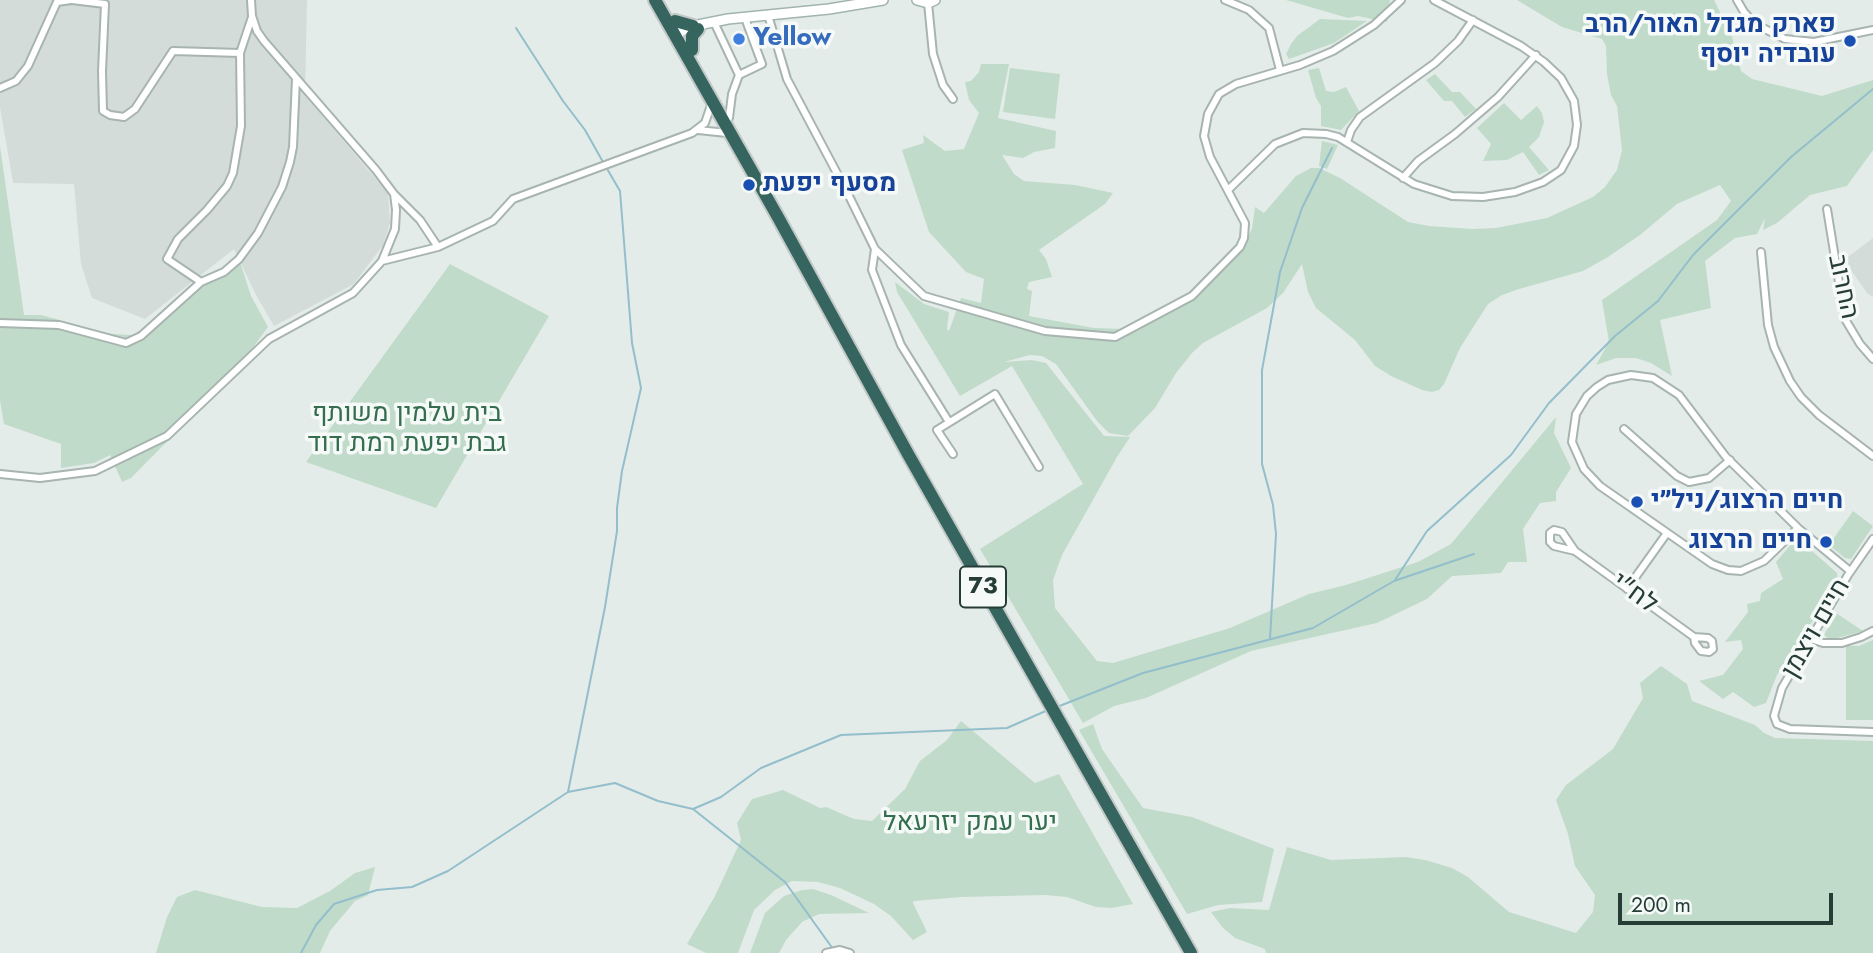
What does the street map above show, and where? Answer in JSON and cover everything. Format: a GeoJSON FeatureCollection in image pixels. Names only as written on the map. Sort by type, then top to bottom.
{"type":"FeatureCollection","features":[{"type":"Feature","properties":{"kind":"highway","name":"73"},"geometry":{"type":"LineString","coordinates":[[655,0],[692,36],[692,50],[779,219]]}},
{"type":"Feature","properties":{"kind":"highway","name":"73"},"geometry":{"type":"LineString","coordinates":[[662,0],[684,30],[712,100],[908,454],[1191,953]]}},
{"type":"Feature","properties":{"kind":"street"},"geometry":{"type":"LineString","coordinates":[[0,88],[16,82],[29,66],[57,2],[72,0],[105,4],[103,111],[110,116],[124,117],[135,109],[173,51],[240,53]]}},
{"type":"Feature","properties":{"kind":"street"},"geometry":{"type":"LineString","coordinates":[[251,0],[252,16],[264,41],[419,220],[438,247]]}},
{"type":"Feature","properties":{"kind":"street"},"geometry":{"type":"LineString","coordinates":[[684,30],[714,22],[883,0]]}},
{"type":"Feature","properties":{"kind":"street"},"geometry":{"type":"LineString","coordinates":[[917,0],[932,2],[933,54],[943,85],[953,99]]}},
{"type":"Feature","properties":{"kind":"street"},"geometry":{"type":"LineString","coordinates":[[1225,0],[1249,10],[1269,28],[1280,70]]}},
{"type":"Feature","properties":{"kind":"street"},"geometry":{"type":"LineString","coordinates":[[768,15],[787,79],[874,249],[924,296],[1045,331],[1115,337],[1192,296],[1240,247],[1244,239],[1245,223],[1206,147],[1204,136],[1208,114],[1214,101],[1226,89],[1316,59],[1348,43],[1401,0]]}},
{"type":"Feature","properties":{"kind":"street"},"geometry":{"type":"LineString","coordinates":[[1228,190],[1275,145],[1303,134],[1326,134],[1347,142],[1403,178],[1437,193],[1483,197],[1529,188],[1561,170],[1571,154],[1576,135],[1577,114],[1574,101],[1561,78],[1536,55],[1434,0]]}},
{"type":"Feature","properties":{"kind":"street"},"geometry":{"type":"LineString","coordinates":[[1737,0],[1755,24],[1768,32],[1799,42],[1825,41],[1873,30]]}},
{"type":"Feature","properties":{"kind":"street"},"geometry":{"type":"LineString","coordinates":[[201,282],[167,258],[178,239],[228,186],[233,173],[241,126],[240,53],[252,16]]}},
{"type":"Feature","properties":{"kind":"street"},"geometry":{"type":"LineString","coordinates":[[729,118],[732,94],[739,75],[762,64],[745,18]]}},
{"type":"Feature","properties":{"kind":"street"},"geometry":{"type":"LineString","coordinates":[[1347,142],[1360,117],[1435,63],[1458,41],[1473,20]]}},
{"type":"Feature","properties":{"kind":"street"},"geometry":{"type":"LineString","coordinates":[[714,22],[739,75]]}},
{"type":"Feature","properties":{"kind":"street"},"geometry":{"type":"LineString","coordinates":[[1403,178],[1418,161],[1498,97],[1536,55]]}},
{"type":"Feature","properties":{"kind":"street"},"geometry":{"type":"LineString","coordinates":[[0,323],[59,325],[126,343],[141,336],[201,282],[224,272],[239,258],[258,233],[274,206],[290,162],[296,79]]}},
{"type":"Feature","properties":{"kind":"street"},"geometry":{"type":"LineString","coordinates":[[698,130],[709,117],[712,100]]}},
{"type":"Feature","properties":{"kind":"street"},"geometry":{"type":"LineString","coordinates":[[382,261],[438,247],[493,220],[513,200],[698,130],[732,135]]}},
{"type":"Feature","properties":{"kind":"street"},"geometry":{"type":"LineString","coordinates":[[0,474],[40,478],[95,471],[167,436],[269,339],[354,293],[382,261],[395,229],[397,210],[394,194]]}},
{"type":"Feature","properties":{"kind":"street","name":"החרוב"},"geometry":{"type":"LineString","coordinates":[[1827,209],[1845,319],[1873,359]]}},
{"type":"Feature","properties":{"kind":"street"},"geometry":{"type":"LineString","coordinates":[[874,249],[872,270],[901,345],[949,422]]}},
{"type":"Feature","properties":{"kind":"street"},"geometry":{"type":"LineString","coordinates":[[1761,252],[1768,324],[1774,347],[1790,381],[1819,415],[1873,456]]}},
{"type":"Feature","properties":{"kind":"street"},"geometry":{"type":"LineString","coordinates":[[1798,528],[1764,561],[1741,571],[1727,570],[1712,564],[1600,486],[1578,460],[1572,442],[1573,423],[1587,396],[1608,380],[1620,377],[1642,376],[1662,382],[1679,395],[1730,460],[1798,528],[1850,571]]}},
{"type":"Feature","properties":{"kind":"street"},"geometry":{"type":"LineString","coordinates":[[953,454],[937,430],[995,394],[1039,467]]}},
{"type":"Feature","properties":{"kind":"street"},"geometry":{"type":"LineString","coordinates":[[1624,429],[1676,475],[1689,482],[1709,478],[1730,460]]}},
{"type":"Feature","properties":{"kind":"street"},"geometry":{"type":"LineString","coordinates":[[1627,589],[1667,533]]}},
{"type":"Feature","properties":{"kind":"street","name":"חיים ויצמן"},"geometry":{"type":"LineString","coordinates":[[1873,539],[1850,571],[1782,688],[1774,716],[1777,724],[1790,729],[1873,732]]}},
{"type":"Feature","properties":{"kind":"street","name":"לח\"י"},"geometry":{"type":"LineString","coordinates":[[1574,551],[1694,636]]}},
{"type":"Feature","properties":{"kind":"street"},"geometry":{"type":"LineString","coordinates":[[1811,639],[1823,643],[1842,643],[1873,631]]}},
{"type":"Feature","properties":{"kind":"street"},"geometry":{"type":"LineString","coordinates":[[826,953],[841,950],[850,953]]}},
{"type":"Feature","properties":{"kind":"shaded area"},"geometry":{"type":"Polygon","coordinates":[[[0,0],[307,0],[305,96],[388,193],[390,223],[383,245],[354,284],[274,326],[234,249],[145,319],[92,298],[81,264],[74,184],[13,183],[0,107],[0,0]]]}},
{"type":"Feature","properties":{"kind":"shaded area"},"geometry":{"type":"Polygon","coordinates":[[[1873,238],[1873,297],[1867,293],[1844,260],[1873,238]]]}},
{"type":"Feature","properties":{"kind":"green space"},"geometry":{"type":"Polygon","coordinates":[[[1286,0],[1390,0],[1387,22],[1358,16],[1348,18],[1286,0]]]}},
{"type":"Feature","properties":{"kind":"green space"},"geometry":{"type":"Polygon","coordinates":[[[1517,0],[1714,0],[1732,37],[1741,71],[1752,79],[1822,96],[1873,80],[1873,150],[1847,186],[1810,195],[1777,223],[1763,230],[1765,218],[1757,234],[1735,238],[1705,261],[1711,308],[1660,320],[1672,376],[1651,363],[1636,358],[1616,358],[1596,365],[1609,342],[1602,300],[1717,220],[1731,201],[1720,185],[1677,204],[1640,235],[1583,271],[1519,289],[1488,304],[1460,348],[1444,384],[1439,390],[1432,392],[1391,376],[1375,366],[1355,340],[1316,308],[1308,292],[1302,264],[1283,293],[1267,308],[1203,343],[1192,353],[1176,373],[1155,408],[1128,436],[1109,433],[1097,421],[1056,364],[1042,356],[1030,355],[1004,362],[1032,360],[1046,363],[1104,436],[1130,437],[1062,555],[1053,580],[1055,608],[1097,661],[1113,663],[1230,628],[1309,594],[1418,562],[1451,544],[1556,417],[1554,433],[1571,468],[1556,492],[1556,501],[1540,503],[1523,529],[1527,562],[1508,562],[1501,573],[1452,576],[1427,599],[1377,623],[1251,651],[1146,698],[1114,706],[1083,723],[980,549],[1083,484],[1012,366],[960,396],[897,292],[895,282],[924,304],[949,312],[949,331],[961,298],[981,303],[984,279],[966,272],[929,232],[902,150],[924,143],[923,135],[945,151],[964,149],[979,113],[969,100],[965,82],[971,81],[979,72],[981,64],[1009,64],[998,118],[1056,131],[1055,148],[1034,152],[1023,158],[1002,155],[1014,174],[1024,181],[1075,185],[1113,193],[1105,204],[1039,250],[1046,259],[1052,277],[1029,282],[1027,289],[1032,291],[1029,316],[1094,328],[1125,329],[1189,294],[1247,239],[1252,229],[1255,207],[1264,213],[1296,176],[1311,168],[1319,168],[1340,178],[1408,222],[1472,229],[1496,228],[1547,218],[1593,197],[1605,187],[1617,170],[1622,150],[1617,106],[1611,95],[1607,74],[1606,46],[1602,39],[1562,27],[1517,0]]]}},
{"type":"Feature","properties":{"kind":"green space"},"geometry":{"type":"Polygon","coordinates":[[[1320,19],[1367,21],[1334,43],[1289,59],[1286,54],[1297,36],[1320,19]]]}},
{"type":"Feature","properties":{"kind":"green space"},"geometry":{"type":"Polygon","coordinates":[[[1010,68],[1060,74],[1055,119],[1003,112],[1010,68]]]}},
{"type":"Feature","properties":{"kind":"green space"},"geometry":{"type":"Polygon","coordinates":[[[1319,68],[1326,91],[1334,92],[1346,87],[1359,111],[1341,130],[1321,126],[1321,106],[1308,70],[1319,68]]]}},
{"type":"Feature","properties":{"kind":"green space"},"geometry":{"type":"Polygon","coordinates":[[[1435,74],[1452,92],[1460,92],[1476,109],[1465,117],[1452,101],[1444,101],[1426,80],[1435,74]]]}},
{"type":"Feature","properties":{"kind":"green space"},"geometry":{"type":"Polygon","coordinates":[[[1504,103],[1521,120],[1537,106],[1542,113],[1544,122],[1539,137],[1529,147],[1549,170],[1539,175],[1523,152],[1507,160],[1483,161],[1491,144],[1477,128],[1504,103]]]}},
{"type":"Feature","properties":{"kind":"green space"},"geometry":{"type":"Polygon","coordinates":[[[1322,141],[1338,145],[1327,169],[1319,166],[1322,141]]]}},
{"type":"Feature","properties":{"kind":"green space"},"geometry":{"type":"Polygon","coordinates":[[[0,146],[24,315],[41,315],[112,334],[132,335],[162,319],[214,274],[240,262],[251,296],[268,327],[232,376],[131,478],[122,482],[110,455],[94,463],[61,468],[61,444],[4,424],[0,400],[0,146]]]}},
{"type":"Feature","properties":{"kind":"green space","name":"בית עלמין משותף גבת יפעת רמת דוד"},"geometry":{"type":"Polygon","coordinates":[[[450,264],[549,316],[436,508],[306,462],[450,264]]]}},
{"type":"Feature","properties":{"kind":"green space"},"geometry":{"type":"Polygon","coordinates":[[[1853,511],[1873,526],[1851,559],[1845,558],[1829,545],[1853,511]]]}},
{"type":"Feature","properties":{"kind":"green space"},"geometry":{"type":"Polygon","coordinates":[[[1793,542],[1796,546],[1803,543],[1837,573],[1838,582],[1777,675],[1766,703],[1754,707],[1733,692],[1723,699],[1699,681],[1723,675],[1743,649],[1741,640],[1725,642],[1748,612],[1747,604],[1760,601],[1761,593],[1783,579],[1776,562],[1793,542]]]}},
{"type":"Feature","properties":{"kind":"green space"},"geometry":{"type":"Polygon","coordinates":[[[1836,613],[1863,631],[1829,639],[1824,635],[1836,613]]]}},
{"type":"Feature","properties":{"kind":"green space"},"geometry":{"type":"Polygon","coordinates":[[[1873,640],[1873,720],[1846,720],[1846,646],[1859,646],[1873,640]]]}},
{"type":"Feature","properties":{"kind":"green space"},"geometry":{"type":"Polygon","coordinates":[[[1661,666],[1687,684],[1692,701],[1755,725],[1775,738],[1873,741],[1873,953],[1266,953],[1265,949],[1235,938],[1211,912],[1230,908],[1269,910],[1287,847],[1331,860],[1406,857],[1452,868],[1468,877],[1509,912],[1576,933],[1593,912],[1595,895],[1575,866],[1568,834],[1556,800],[1566,785],[1613,749],[1643,698],[1640,683],[1661,666]]]}},
{"type":"Feature","properties":{"kind":"green space","name":"יער עמק יזרעאל"},"geometry":{"type":"Polygon","coordinates":[[[961,721],[1035,783],[1059,774],[1133,904],[1111,908],[1096,907],[1067,897],[1045,895],[914,901],[927,932],[913,940],[891,916],[874,904],[840,888],[818,882],[792,881],[775,890],[754,910],[738,953],[706,953],[687,944],[715,896],[741,840],[737,823],[752,799],[783,790],[820,808],[826,807],[854,819],[872,821],[905,789],[920,761],[947,740],[961,721]]]}},
{"type":"Feature","properties":{"kind":"green space"},"geometry":{"type":"Polygon","coordinates":[[[1093,724],[1102,749],[1143,808],[1192,817],[1274,849],[1262,902],[1218,905],[1187,914],[1079,730],[1093,724]]]}},
{"type":"Feature","properties":{"kind":"green space"},"geometry":{"type":"Polygon","coordinates":[[[375,867],[368,895],[355,901],[330,931],[320,953],[156,953],[167,917],[177,897],[195,890],[262,907],[297,908],[330,891],[355,873],[375,867]]]}},
{"type":"Feature","properties":{"kind":"green space"},"geometry":{"type":"Polygon","coordinates":[[[813,889],[869,913],[819,914],[802,922],[786,940],[779,953],[750,953],[765,913],[784,896],[813,889]]]}},
{"type":"Feature","properties":{"kind":"waterway"},"geometry":{"type":"LineString","coordinates":[[516,28],[585,130],[603,162]]}},
{"type":"Feature","properties":{"kind":"waterway"},"geometry":{"type":"LineString","coordinates":[[1395,580],[1427,531],[1511,455],[1549,403],[1615,336],[1658,301],[1693,255],[1791,157],[1873,89]]}},
{"type":"Feature","properties":{"kind":"waterway"},"geometry":{"type":"LineString","coordinates":[[1270,639],[1276,534],[1273,505],[1262,464],[1262,370],[1280,272],[1302,208],[1332,148]]}},
{"type":"Feature","properties":{"kind":"waterway"},"geometry":{"type":"LineString","coordinates":[[568,792],[605,607],[617,531],[622,471],[641,388],[632,343],[620,191],[606,167]]}},
{"type":"Feature","properties":{"kind":"waterway"},"geometry":{"type":"LineString","coordinates":[[1057,707],[1143,673],[1313,628],[1394,581],[1474,554]]}},
{"type":"Feature","properties":{"kind":"waterway"},"geometry":{"type":"LineString","coordinates":[[301,953],[316,925],[334,904],[377,890],[412,887],[448,871],[568,792],[615,783],[658,801],[693,809],[721,797],[761,768],[841,735],[1007,728],[1048,710]]}},
{"type":"Feature","properties":{"kind":"waterway"},"geometry":{"type":"LineString","coordinates":[[693,809],[785,882],[833,949]]}},
{"type":"Feature","properties":{"kind":"place","name":"Yellow"},"geometry":{"type":"Point","coordinates":[739,39]}},
{"type":"Feature","properties":{"kind":"place","name":"פארק מגדל האור/הרב עובדיה יוסף"},"geometry":{"type":"Point","coordinates":[1850,41]}},
{"type":"Feature","properties":{"kind":"place","name":"מסעף יפעת"},"geometry":{"type":"Point","coordinates":[749,185]}},
{"type":"Feature","properties":{"kind":"place","name":"חיים הרצוג/ניל״י"},"geometry":{"type":"Point","coordinates":[1637,502]}},
{"type":"Feature","properties":{"kind":"place","name":"חיים הרצוג"},"geometry":{"type":"Point","coordinates":[1826,542]}}]}
